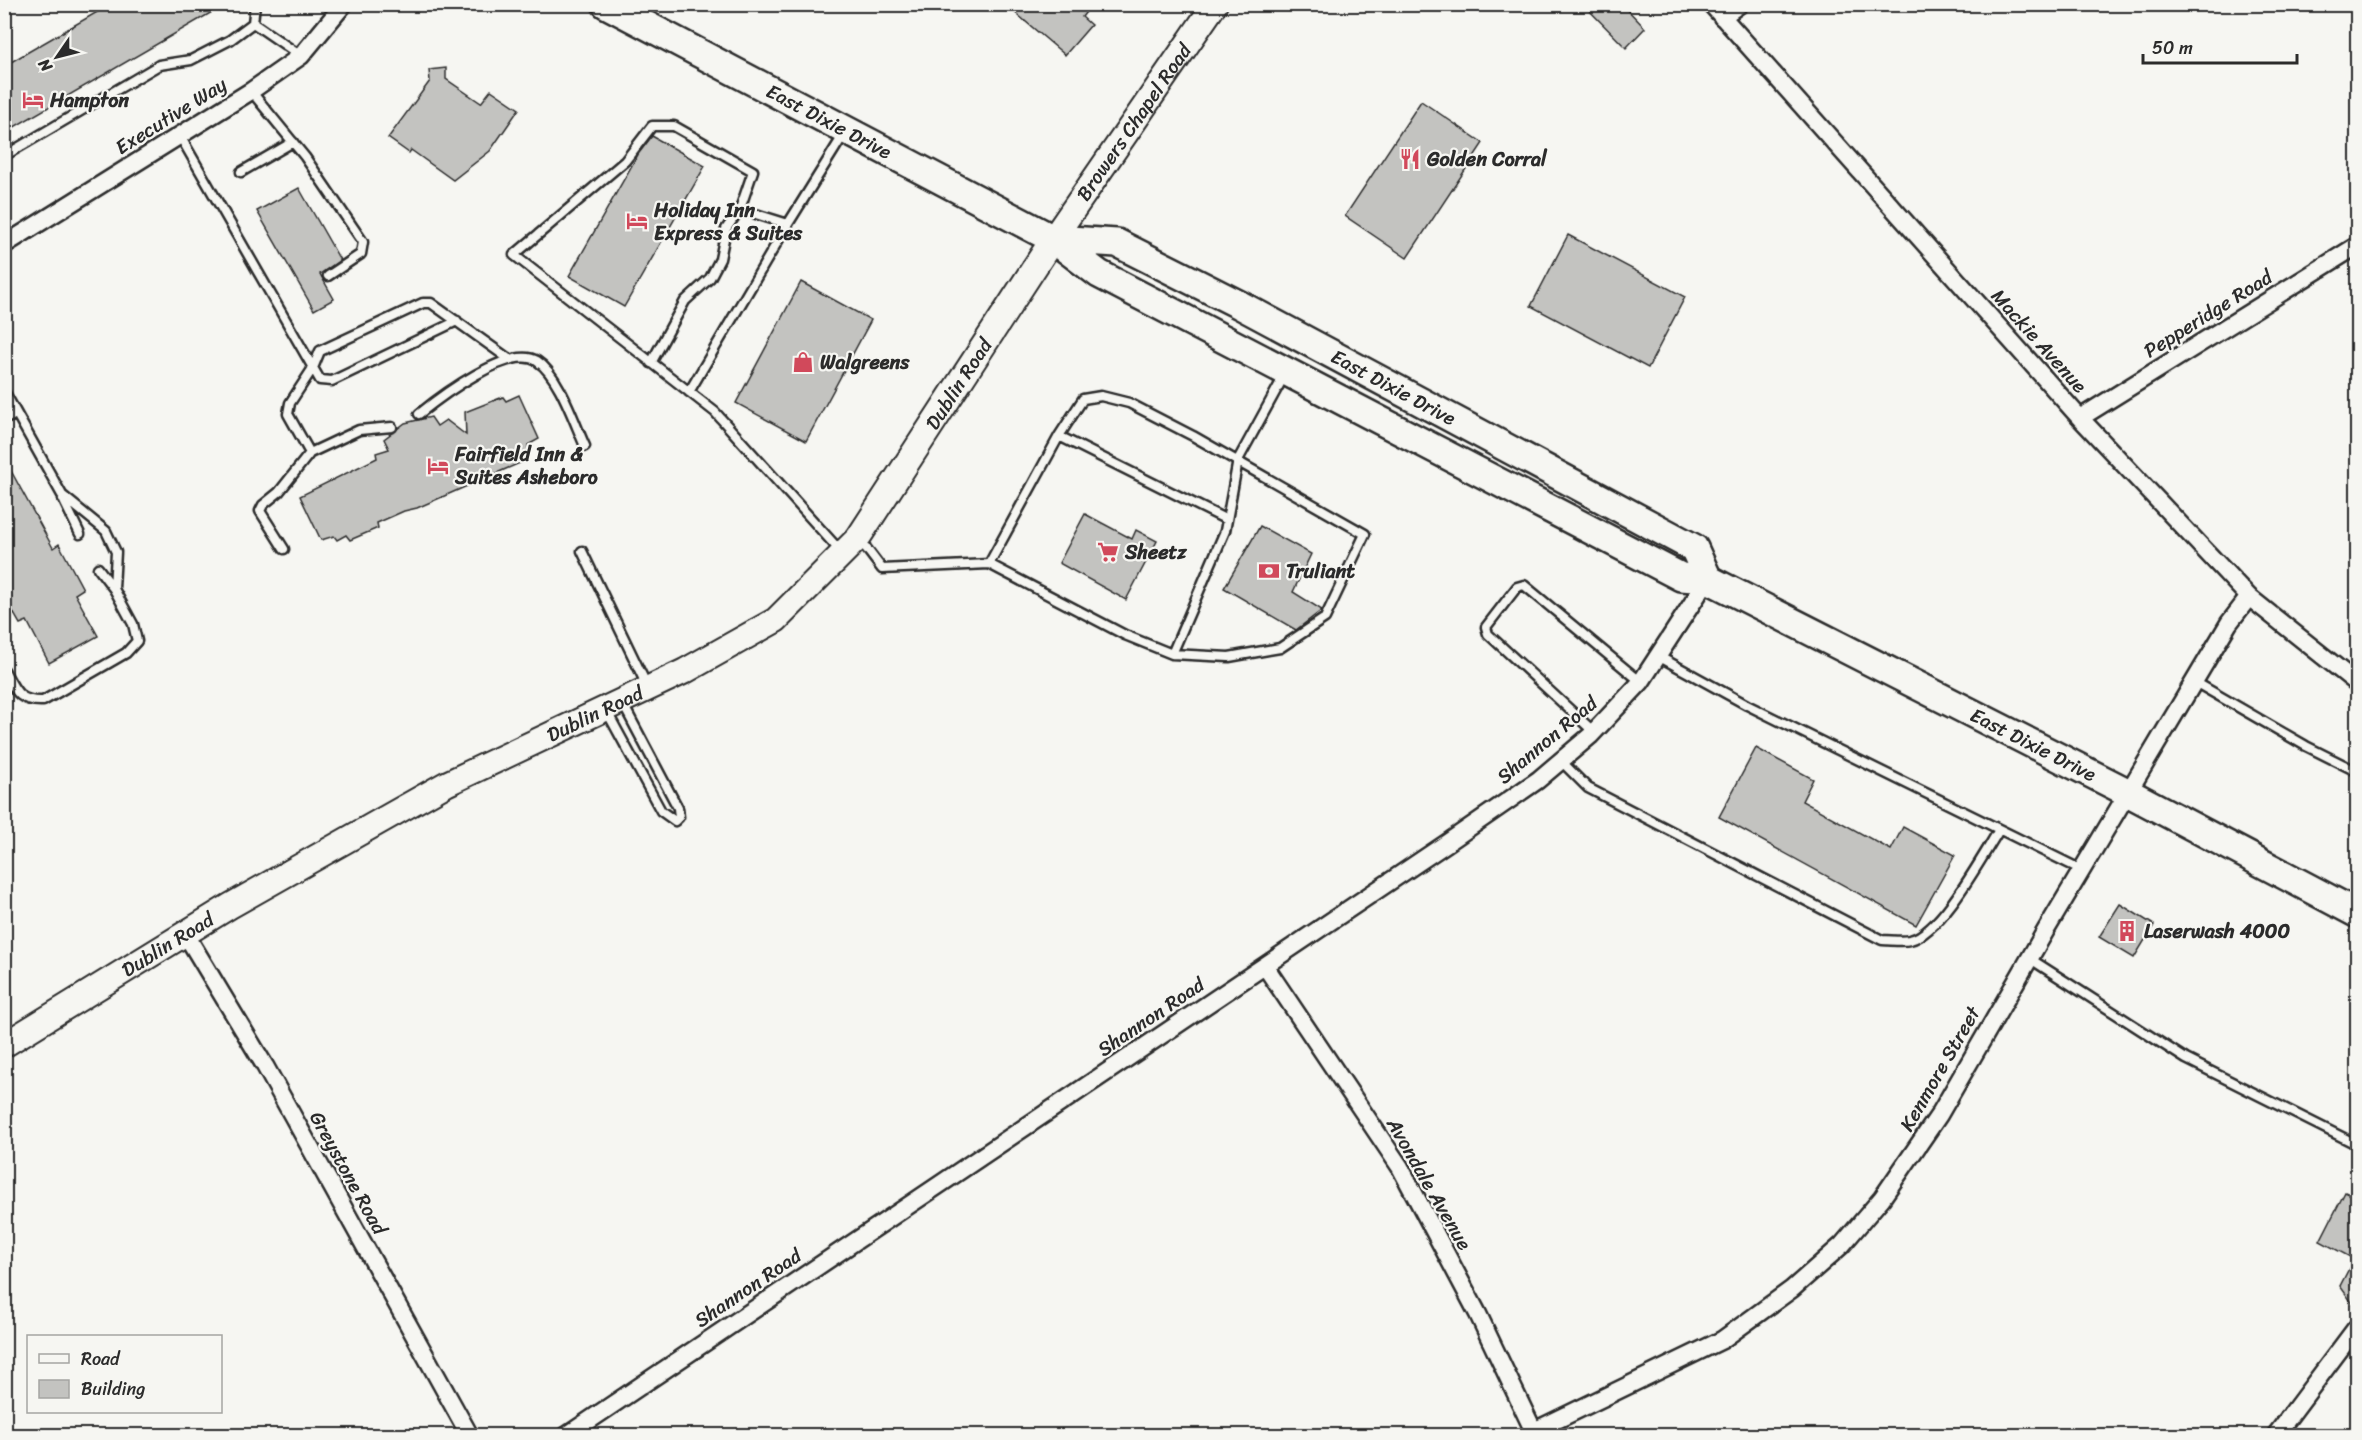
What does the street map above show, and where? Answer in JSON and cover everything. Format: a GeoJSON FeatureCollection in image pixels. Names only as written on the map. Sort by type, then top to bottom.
{"type":"FeatureCollection","features":[{"type":"Feature","properties":{"kind":"main road","name":"East Dixie Drive"},"geometry":{"type":"LineString","coordinates":[[606,4],[1053,239],[1099,274],[1286,373],[1682,577],[1708,579],[2129,793],[2358,914]]}},
{"type":"Feature","properties":{"kind":"main road","name":"East Dixie Drive"},"geometry":{"type":"LineString","coordinates":[[1053,239],[1117,243],[1240,305],[1694,548],[1708,579]]}},
{"type":"Feature","properties":{"kind":"street","name":"Executive Way"},"geometry":{"type":"LineString","coordinates":[[6,240],[251,92],[301,56],[344,4]]}},
{"type":"Feature","properties":{"kind":"street","name":"Browers Chapel Road"},"geometry":{"type":"LineString","coordinates":[[1053,239],[1215,4]]}},
{"type":"Feature","properties":{"kind":"street"},"geometry":{"type":"LineString","coordinates":[[1716,11],[1740,4]]}},
{"type":"Feature","properties":{"kind":"street","name":"Mackie Avenue"},"geometry":{"type":"LineString","coordinates":[[1716,11],[2080,418],[2248,597],[2358,684]]}},
{"type":"Feature","properties":{"kind":"street","name":"Dublin Road"},"geometry":{"type":"LineString","coordinates":[[4,1045],[186,933],[446,784],[685,671],[776,620],[850,546],[1053,239]]}},
{"type":"Feature","properties":{"kind":"street","name":"Pepperidge Road"},"geometry":{"type":"LineString","coordinates":[[2080,418],[2358,245]]}},
{"type":"Feature","properties":{"kind":"street","name":"Shannon Road"},"geometry":{"type":"LineString","coordinates":[[566,1436],[1538,780],[1594,732],[1641,682],[1708,579]]}},
{"type":"Feature","properties":{"kind":"street","name":"Kenmore Street"},"geometry":{"type":"LineString","coordinates":[[1535,1433],[1722,1340],[1792,1289],[1842,1245],[1882,1198],[1919,1147],[2229,623],[2248,597]]}},
{"type":"Feature","properties":{"kind":"street","name":"Greystone Road"},"geometry":{"type":"LineString","coordinates":[[186,933],[270,1077],[470,1436]]}},
{"type":"Feature","properties":{"kind":"street","name":"Avondale Avenue"},"geometry":{"type":"LineString","coordinates":[[1265,966],[1400,1167],[1478,1314],[1535,1433]]}},
{"type":"Feature","properties":{"kind":"street"},"geometry":{"type":"LineString","coordinates":[[2275,1436],[2356,1328]]}},
{"type":"Feature","properties":{"kind":"lane"},"geometry":{"type":"LineString","coordinates":[[4,156],[159,65],[191,60],[230,40],[253,23],[255,4]]}},
{"type":"Feature","properties":{"kind":"lane"},"geometry":{"type":"LineString","coordinates":[[253,23],[301,56]]}},
{"type":"Feature","properties":{"kind":"lane"},"geometry":{"type":"LineString","coordinates":[[251,92],[305,157],[363,242],[361,254],[328,276]]}},
{"type":"Feature","properties":{"kind":"lane"},"geometry":{"type":"LineString","coordinates":[[651,363],[685,301],[710,278],[720,259],[726,229],[740,209],[753,171],[674,126],[652,126],[625,161],[514,255],[689,393],[715,412],[850,546],[882,569],[989,564],[1125,635],[1172,654],[1229,657],[1280,648],[1324,618],[1365,534],[1238,460],[1129,403],[1101,396],[1083,399],[1059,436],[989,564]]}},
{"type":"Feature","properties":{"kind":"lane"},"geometry":{"type":"LineString","coordinates":[[689,393],[788,224],[846,131]]}},
{"type":"Feature","properties":{"kind":"lane"},"geometry":{"type":"LineString","coordinates":[[180,135],[320,380],[332,381],[457,321]]}},
{"type":"Feature","properties":{"kind":"lane"},"geometry":{"type":"LineString","coordinates":[[241,172],[293,142]]}},
{"type":"Feature","properties":{"kind":"lane"},"geometry":{"type":"LineString","coordinates":[[740,209],[788,224]]}},
{"type":"Feature","properties":{"kind":"lane"},"geometry":{"type":"LineString","coordinates":[[310,453],[288,414],[290,403],[313,368],[320,351],[423,303],[431,303],[509,359]]}},
{"type":"Feature","properties":{"kind":"lane"},"geometry":{"type":"LineString","coordinates":[[419,414],[445,393],[509,359],[523,356],[537,361],[552,376],[585,446]]}},
{"type":"Feature","properties":{"kind":"lane"},"geometry":{"type":"LineString","coordinates":[[1172,654],[1225,531],[1238,460],[1286,373]]}},
{"type":"Feature","properties":{"kind":"lane"},"geometry":{"type":"LineString","coordinates":[[4,391],[62,495],[80,534]]}},
{"type":"Feature","properties":{"kind":"lane"},"geometry":{"type":"LineString","coordinates":[[4,420],[16,414]]}},
{"type":"Feature","properties":{"kind":"lane"},"geometry":{"type":"LineString","coordinates":[[284,549],[260,512],[263,505],[279,492],[310,453],[359,430],[392,427]]}},
{"type":"Feature","properties":{"kind":"lane"},"geometry":{"type":"LineString","coordinates":[[1059,436],[1227,520]]}},
{"type":"Feature","properties":{"kind":"lane"},"geometry":{"type":"LineString","coordinates":[[62,495],[105,531],[116,552],[114,589]]}},
{"type":"Feature","properties":{"kind":"lane"},"geometry":{"type":"LineString","coordinates":[[582,551],[648,688]]}},
{"type":"Feature","properties":{"kind":"lane"},"geometry":{"type":"LineString","coordinates":[[4,670],[16,693],[29,702],[43,701],[126,653],[137,641],[133,624],[114,589],[98,568]]}},
{"type":"Feature","properties":{"kind":"lane"},"geometry":{"type":"LineString","coordinates":[[1594,732],[1488,634],[1486,627],[1517,587],[1524,585],[1641,682]]}},
{"type":"Feature","properties":{"kind":"lane"},"geometry":{"type":"LineString","coordinates":[[1659,656],[1747,705],[2082,870]]}},
{"type":"Feature","properties":{"kind":"lane"},"geometry":{"type":"LineString","coordinates":[[2195,681],[2306,746],[2358,772]]}},
{"type":"Feature","properties":{"kind":"lane"},"geometry":{"type":"LineString","coordinates":[[613,704],[678,808],[679,817],[675,821],[661,811],[613,704]]}},
{"type":"Feature","properties":{"kind":"lane"},"geometry":{"type":"LineString","coordinates":[[1561,761],[1588,788],[1882,940],[1910,940],[1926,932],[1954,902],[1999,830]]}},
{"type":"Feature","properties":{"kind":"lane"},"geometry":{"type":"LineString","coordinates":[[2029,958],[2186,1059],[2358,1145]]}},
{"type":"Feature","properties":{"kind":"building","name":"Hampton"},"geometry":{"type":"Polygon","coordinates":[[[111,4],[226,4],[4,133],[4,66],[111,4]]]}},
{"type":"Feature","properties":{"kind":"building"},"geometry":{"type":"Polygon","coordinates":[[[1005,4],[1092,4],[1082,17],[1091,25],[1065,55],[1005,4]]]}},
{"type":"Feature","properties":{"kind":"building"},"geometry":{"type":"Polygon","coordinates":[[[1583,4],[1622,4],[1645,28],[1626,48],[1583,4]]]}},
{"type":"Feature","properties":{"kind":"building"},"geometry":{"type":"Polygon","coordinates":[[[446,68],[446,79],[481,103],[491,90],[519,109],[490,151],[453,180],[411,150],[409,153],[388,138],[430,81],[429,70],[446,68]]]}},
{"type":"Feature","properties":{"kind":"building"},"geometry":{"type":"Polygon","coordinates":[[[1421,101],[1483,143],[1407,258],[1345,216],[1421,101]]]}},
{"type":"Feature","properties":{"kind":"building","name":"Holiday Inn Express & Suites"},"geometry":{"type":"Polygon","coordinates":[[[652,136],[705,166],[624,307],[569,276],[639,153],[652,136]]]}},
{"type":"Feature","properties":{"kind":"building"},"geometry":{"type":"Polygon","coordinates":[[[299,188],[340,260],[320,274],[334,299],[314,310],[257,211],[299,188]]]}},
{"type":"Feature","properties":{"kind":"building"},"geometry":{"type":"Polygon","coordinates":[[[1568,235],[1685,297],[1648,368],[1531,306],[1568,235]]]}},
{"type":"Feature","properties":{"kind":"building","name":"Walgreens"},"geometry":{"type":"Polygon","coordinates":[[[801,282],[871,320],[806,441],[736,403],[801,282]]]}},
{"type":"Feature","properties":{"kind":"building","name":"Fairfield Inn & Suites Asheboro"},"geometry":{"type":"Polygon","coordinates":[[[519,395],[539,439],[528,445],[529,453],[521,458],[522,462],[377,523],[378,528],[350,540],[346,535],[337,540],[334,536],[321,540],[300,496],[377,458],[376,453],[389,449],[384,439],[405,423],[431,417],[437,426],[446,420],[466,435],[465,412],[503,397],[506,401],[519,395]]]}},
{"type":"Feature","properties":{"kind":"building"},"geometry":{"type":"Polygon","coordinates":[[[4,458],[53,548],[59,544],[83,589],[75,594],[98,636],[49,663],[27,621],[20,624],[4,596],[4,458]]]}},
{"type":"Feature","properties":{"kind":"building","name":"Sheetz"},"geometry":{"type":"Polygon","coordinates":[[[1085,514],[1132,539],[1136,530],[1157,541],[1126,600],[1059,563],[1085,514]]]}},
{"type":"Feature","properties":{"kind":"building","name":"Truliant"},"geometry":{"type":"Polygon","coordinates":[[[1260,526],[1311,554],[1293,592],[1322,610],[1296,630],[1224,588],[1260,526]]]}},
{"type":"Feature","properties":{"kind":"building"},"geometry":{"type":"Polygon","coordinates":[[[1756,748],[1813,779],[1802,801],[1891,850],[1903,827],[1955,855],[1916,925],[1719,817],[1756,748]]]}},
{"type":"Feature","properties":{"kind":"building","name":"Laserwash 4000"},"geometry":{"type":"Polygon","coordinates":[[[2120,904],[2154,925],[2134,958],[2099,937],[2120,904]]]}},
{"type":"Feature","properties":{"kind":"building"},"geometry":{"type":"Polygon","coordinates":[[[2345,1192],[2358,1198],[2358,1311],[2340,1286],[2354,1259],[2320,1241],[2345,1192]]]}},
{"type":"Feature","properties":{"kind":"place","name":"Hampton"},"geometry":{"type":"Point","coordinates":[33,100]}},
{"type":"Feature","properties":{"kind":"place","name":"Golden Corral"},"geometry":{"type":"Point","coordinates":[1410,159]}},
{"type":"Feature","properties":{"kind":"place","name":"Holiday Inn Express & Suites"},"geometry":{"type":"Point","coordinates":[637,221]}},
{"type":"Feature","properties":{"kind":"place","name":"Walgreens"},"geometry":{"type":"Point","coordinates":[803,362]}},
{"type":"Feature","properties":{"kind":"place","name":"Fairfield Inn & Suites Asheboro"},"geometry":{"type":"Point","coordinates":[438,466]}},
{"type":"Feature","properties":{"kind":"place","name":"Sheetz"},"geometry":{"type":"Point","coordinates":[1108,552]}},
{"type":"Feature","properties":{"kind":"place","name":"Truliant"},"geometry":{"type":"Point","coordinates":[1269,571]}},
{"type":"Feature","properties":{"kind":"place","name":"Laserwash 4000"},"geometry":{"type":"Point","coordinates":[2127,931]}}]}
